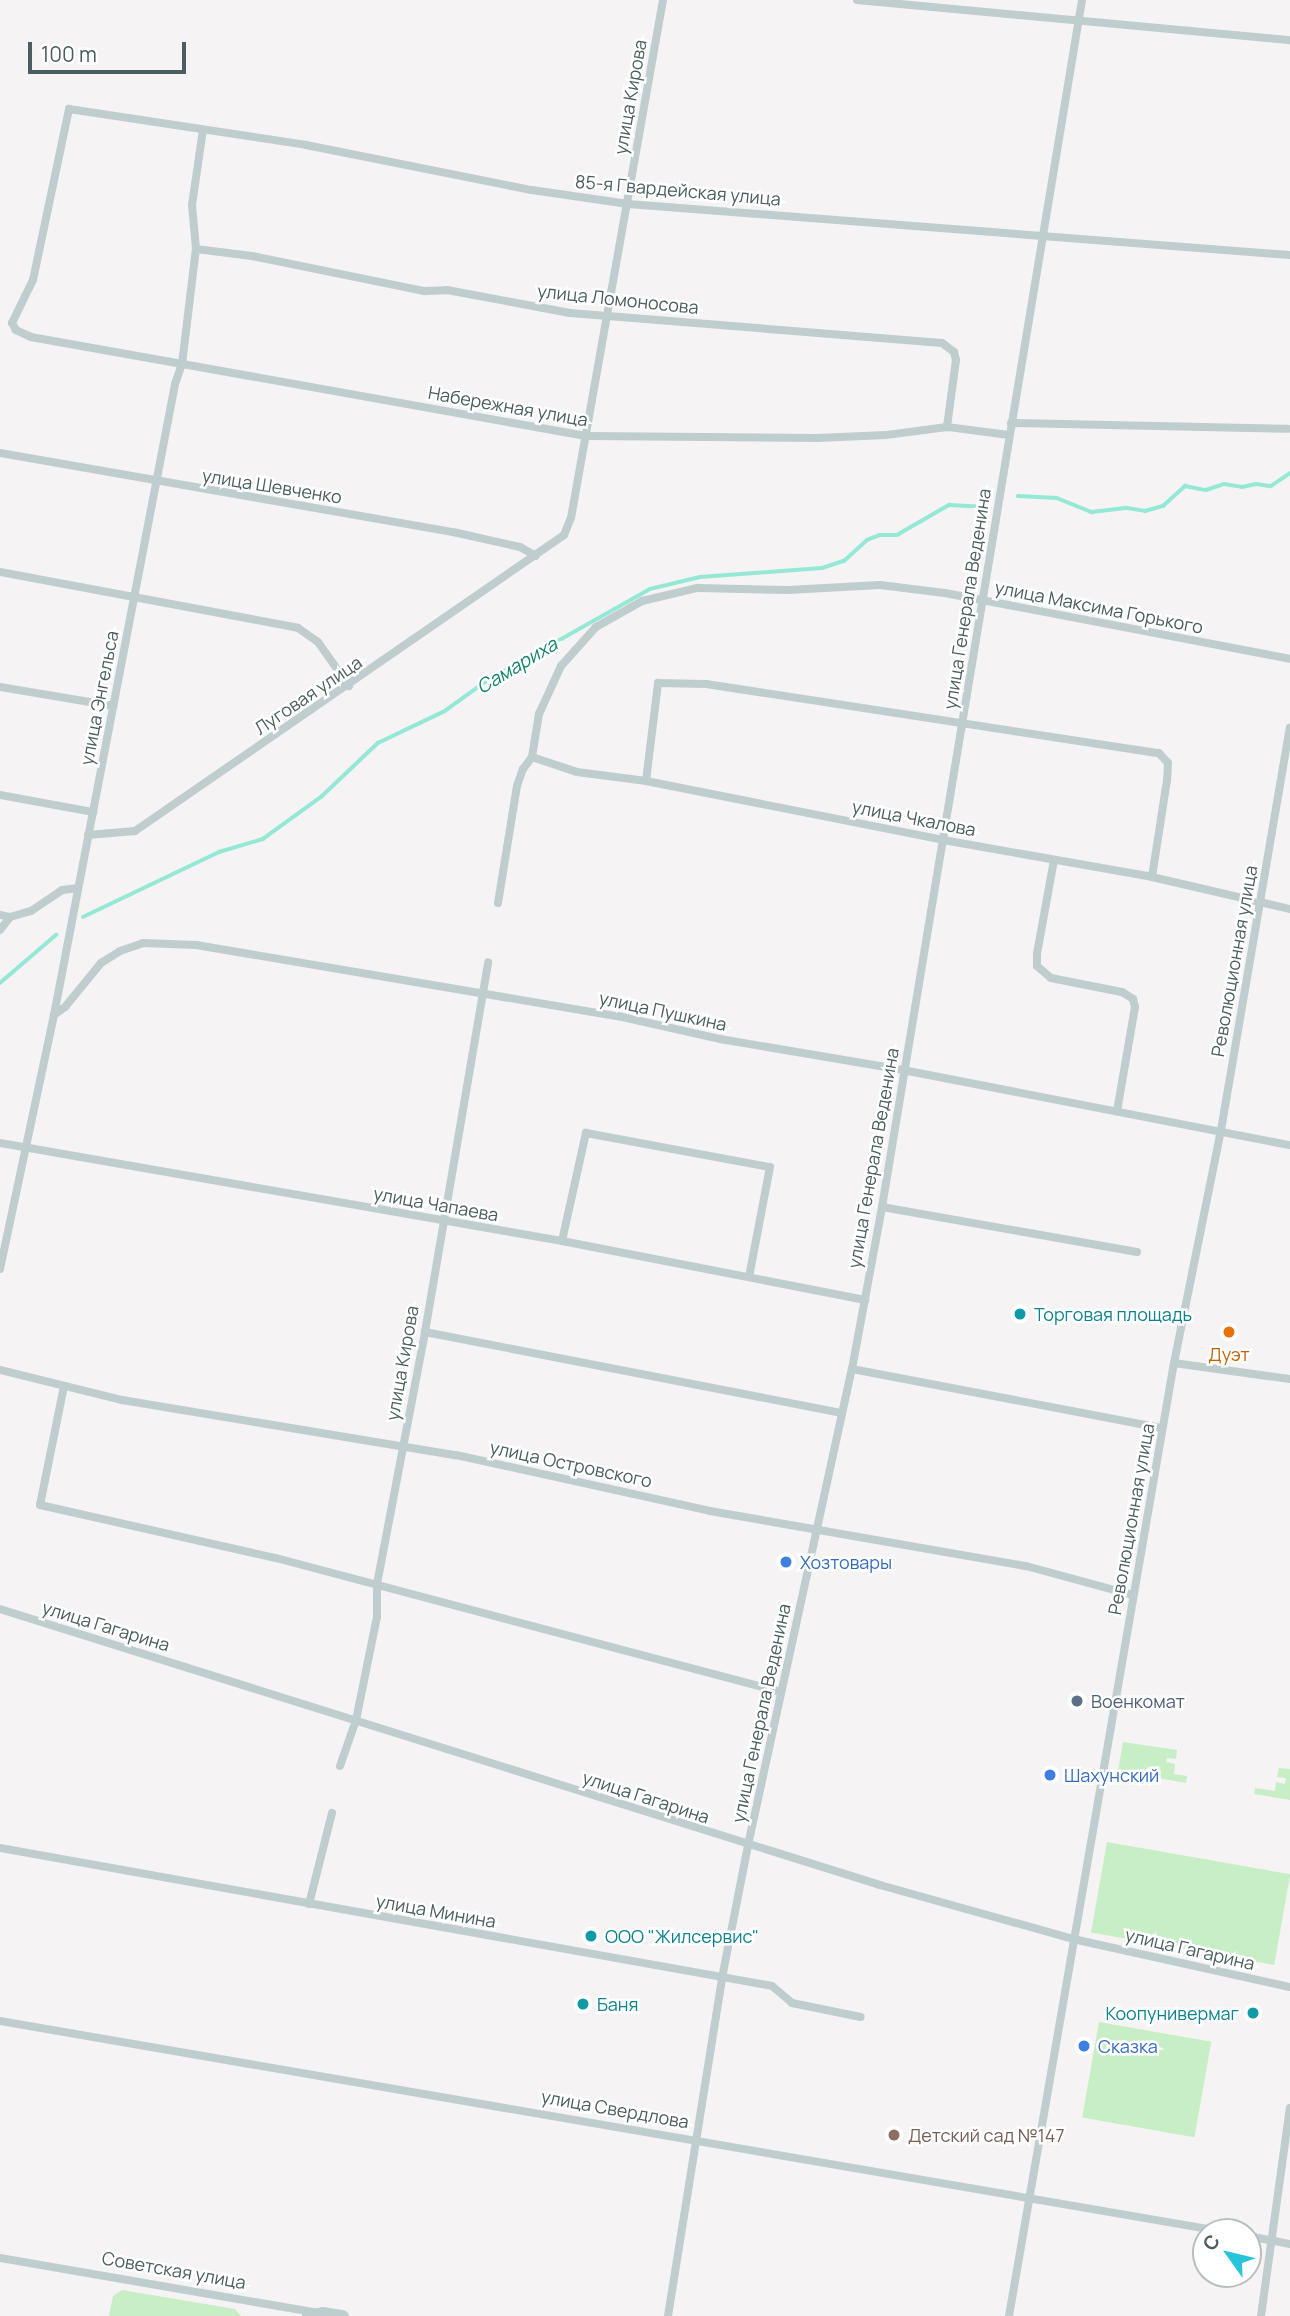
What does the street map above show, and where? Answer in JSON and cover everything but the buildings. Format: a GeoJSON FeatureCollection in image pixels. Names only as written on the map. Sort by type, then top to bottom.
{"type":"FeatureCollection","features":[{"type":"Feature","properties":{"kind":"street","name":"улица Кирова"},"geometry":{"type":"LineString","coordinates":[[536,556],[564,535],[572,517],[608,316],[619,237],[628,204],[663,0]]}},
{"type":"Feature","properties":{"kind":"street"},"geometry":{"type":"LineString","coordinates":[[857,0],[1290,40]]}},
{"type":"Feature","properties":{"kind":"street","name":"улица Генерала Веденина"},"geometry":{"type":"LineString","coordinates":[[668,2316],[722,1978],[748,1845],[852,1368],[882,1207],[1082,0]]}},
{"type":"Feature","properties":{"kind":"street","name":"85-я Гвардейская улица"},"geometry":{"type":"LineString","coordinates":[[12,323],[33,280],[69,109],[306,145],[532,190],[628,204],[1290,255]]}},
{"type":"Feature","properties":{"kind":"street","name":"улица Энгельса"},"geometry":{"type":"LineString","coordinates":[[0,1267],[27,1149],[156,483],[182,364],[196,249],[192,205],[203,130]]}},
{"type":"Feature","properties":{"kind":"street","name":"улица Ломоносова"},"geometry":{"type":"LineString","coordinates":[[196,249],[252,256],[424,291],[447,290],[570,313],[942,343],[954,352],[947,427]]}},
{"type":"Feature","properties":{"kind":"street","name":"Набережная улица"},"geometry":{"type":"LineString","coordinates":[[12,323],[16,330],[32,337],[586,436],[817,439],[886,435],[947,427],[1009,435]]}},
{"type":"Feature","properties":{"kind":"street"},"geometry":{"type":"LineString","coordinates":[[1011,423],[1288,429]]}},
{"type":"Feature","properties":{"kind":"street","name":"улица Шевченко"},"geometry":{"type":"LineString","coordinates":[[0,453],[156,483],[453,532],[520,547],[536,556]]}},
{"type":"Feature","properties":{"kind":"street","name":"Луговая улица"},"geometry":{"type":"LineString","coordinates":[[88,835],[135,831],[536,556]]}},
{"type":"Feature","properties":{"kind":"street"},"geometry":{"type":"LineString","coordinates":[[0,572],[134,600],[298,628],[318,642],[349,686]]}},
{"type":"Feature","properties":{"kind":"street","name":"улица Максима Горького"},"geometry":{"type":"LineString","coordinates":[[532,757],[539,713],[561,666],[596,627],[642,601],[697,588],[788,590],[880,585],[984,601],[1290,659]]}},
{"type":"Feature","properties":{"kind":"street"},"geometry":{"type":"LineString","coordinates":[[646,781],[658,683],[706,684],[1159,753],[1165,757],[1167,780],[1152,877]]}},
{"type":"Feature","properties":{"kind":"street"},"geometry":{"type":"LineString","coordinates":[[0,687],[113,706]]}},
{"type":"Feature","properties":{"kind":"street","name":"Революционная улица"},"geometry":{"type":"LineString","coordinates":[[1009,2316],[1162,1428],[1221,1130],[1290,728]]}},
{"type":"Feature","properties":{"kind":"street"},"geometry":{"type":"LineString","coordinates":[[498,903],[517,786],[523,769],[532,757]]}},
{"type":"Feature","properties":{"kind":"street","name":"улица Чкалова"},"geometry":{"type":"LineString","coordinates":[[532,757],[577,772],[646,781],[943,841],[1152,877],[1290,909]]}},
{"type":"Feature","properties":{"kind":"street"},"geometry":{"type":"LineString","coordinates":[[0,795],[93,812]]}},
{"type":"Feature","properties":{"kind":"street"},"geometry":{"type":"LineString","coordinates":[[1054,860],[1037,966],[1051,978],[1122,992],[1133,999],[1135,1007],[1117,1111]]}},
{"type":"Feature","properties":{"kind":"street"},"geometry":{"type":"LineString","coordinates":[[0,915],[10,917],[31,911],[62,890],[78,888]]}},
{"type":"Feature","properties":{"kind":"street"},"geometry":{"type":"LineString","coordinates":[[0,930],[10,917]]}},
{"type":"Feature","properties":{"kind":"street","name":"улица Пушкина"},"geometry":{"type":"LineString","coordinates":[[54,1015],[65,1007],[101,963],[143,943],[196,945],[618,1016],[720,1039],[904,1070],[1290,1145]]}},
{"type":"Feature","properties":{"kind":"street","name":"улица Кирова"},"geometry":{"type":"LineString","coordinates":[[340,1766],[356,1720],[377,1617],[377,1584],[425,1332],[488,962]]}},
{"type":"Feature","properties":{"kind":"street"},"geometry":{"type":"LineString","coordinates":[[562,1241],[586,1133],[770,1167],[749,1277]]}},
{"type":"Feature","properties":{"kind":"street","name":"улица Чапаева"},"geometry":{"type":"LineString","coordinates":[[0,1143],[562,1241],[865,1300]]}},
{"type":"Feature","properties":{"kind":"street"},"geometry":{"type":"LineString","coordinates":[[882,1207],[1137,1252]]}},
{"type":"Feature","properties":{"kind":"street"},"geometry":{"type":"LineString","coordinates":[[425,1332],[842,1413]]}},
{"type":"Feature","properties":{"kind":"street"},"geometry":{"type":"LineString","coordinates":[[1174,1363],[1290,1379]]}},
{"type":"Feature","properties":{"kind":"street"},"geometry":{"type":"LineString","coordinates":[[852,1368],[1162,1428]]}},
{"type":"Feature","properties":{"kind":"street","name":"улица Островского"},"geometry":{"type":"LineString","coordinates":[[0,1370],[122,1400],[403,1447],[817,1530],[1026,1566],[1133,1595]]}},
{"type":"Feature","properties":{"kind":"street"},"geometry":{"type":"LineString","coordinates":[[64,1386],[40,1504],[377,1584],[781,1692]]}},
{"type":"Feature","properties":{"kind":"street","name":"улица Гагарина"},"geometry":{"type":"LineString","coordinates":[[0,1609],[748,1845],[1073,1939],[1290,1987]]}},
{"type":"Feature","properties":{"kind":"street"},"geometry":{"type":"LineString","coordinates":[[309,1904],[332,1813]]}},
{"type":"Feature","properties":{"kind":"street","name":"улица Минина"},"geometry":{"type":"LineString","coordinates":[[0,1848],[772,1986],[792,2003],[861,2017]]}},
{"type":"Feature","properties":{"kind":"street","name":"улица Свердлова"},"geometry":{"type":"LineString","coordinates":[[0,2021],[1192,2226]]}},
{"type":"Feature","properties":{"kind":"street"},"geometry":{"type":"LineString","coordinates":[[1261,2316],[1290,2108]]}},
{"type":"Feature","properties":{"kind":"street"},"geometry":{"type":"LineString","coordinates":[[1262,2238],[1290,2244]]}},
{"type":"Feature","properties":{"kind":"street","name":"Советская улица"},"geometry":{"type":"LineString","coordinates":[[0,2258],[343,2316]]}},
{"type":"Feature","properties":{"kind":"street"},"geometry":{"type":"LineString","coordinates":[[308,2316],[323,2313]]}},
{"type":"Feature","properties":{"kind":"green space"},"geometry":{"type":"Polygon","coordinates":[[[1123,1742],[1177,1750],[1176,1759],[1167,1758],[1166,1762],[1175,1764],[1174,1774],[1187,1776],[1186,1783],[1118,1771],[1123,1742]]]}},
{"type":"Feature","properties":{"kind":"green space"},"geometry":{"type":"Polygon","coordinates":[[[1279,1768],[1290,1769],[1290,1800],[1254,1794],[1255,1788],[1275,1791],[1276,1782],[1285,1784],[1286,1778],[1277,1777],[1279,1768]]]}},
{"type":"Feature","properties":{"kind":"green space"},"geometry":{"type":"Polygon","coordinates":[[[1107,1842],[1290,1874],[1274,1965],[1091,1933],[1107,1842]]]}},
{"type":"Feature","properties":{"kind":"green space"},"geometry":{"type":"Polygon","coordinates":[[[1099,2022],[1211,2042],[1194,2137],[1082,2118],[1099,2022]]]}},
{"type":"Feature","properties":{"kind":"green space"},"geometry":{"type":"Polygon","coordinates":[[[122,2290],[235,2309],[241,2316],[109,2316],[113,2296],[122,2290]]]}},
{"type":"Feature","properties":{"kind":"waterway","name":"Самариха"},"geometry":{"type":"LineString","coordinates":[[1018,496],[1057,498],[1092,512],[1127,508],[1145,511],[1163,506],[1185,486],[1206,490],[1224,484],[1242,487],[1256,484],[1271,486],[1290,473]]}},
{"type":"Feature","properties":{"kind":"waterway","name":"Самариха"},"geometry":{"type":"LineString","coordinates":[[83,917],[219,852],[263,839],[321,797],[378,743],[445,711],[485,682],[650,589],[700,577],[822,568],[844,561],[867,540],[880,535],[897,535],[949,505],[982,507]]}},
{"type":"Feature","properties":{"kind":"waterway","name":"Самариха"},"geometry":{"type":"LineString","coordinates":[[0,983],[56,935]]}},
{"type":"Feature","properties":{"kind":"place","name":"Торговая площадь"},"geometry":{"type":"Point","coordinates":[1020,1314]}},
{"type":"Feature","properties":{"kind":"place","name":"Дуэт"},"geometry":{"type":"Point","coordinates":[1229,1332]}},
{"type":"Feature","properties":{"kind":"place","name":"Хозтовары"},"geometry":{"type":"Point","coordinates":[786,1562]}},
{"type":"Feature","properties":{"kind":"place","name":"Военкомат"},"geometry":{"type":"Point","coordinates":[1077,1701]}},
{"type":"Feature","properties":{"kind":"place","name":"Шахунский"},"geometry":{"type":"Point","coordinates":[1050,1775]}},
{"type":"Feature","properties":{"kind":"place","name":"ООО \"Жилсервис\""},"geometry":{"type":"Point","coordinates":[591,1936]}},
{"type":"Feature","properties":{"kind":"place","name":"Баня"},"geometry":{"type":"Point","coordinates":[583,2004]}},
{"type":"Feature","properties":{"kind":"place","name":"Коопунивермаг"},"geometry":{"type":"Point","coordinates":[1253,2013]}},
{"type":"Feature","properties":{"kind":"place","name":"Сказка"},"geometry":{"type":"Point","coordinates":[1084,2046]}},
{"type":"Feature","properties":{"kind":"place","name":"Детский сад №147"},"geometry":{"type":"Point","coordinates":[894,2135]}}]}
